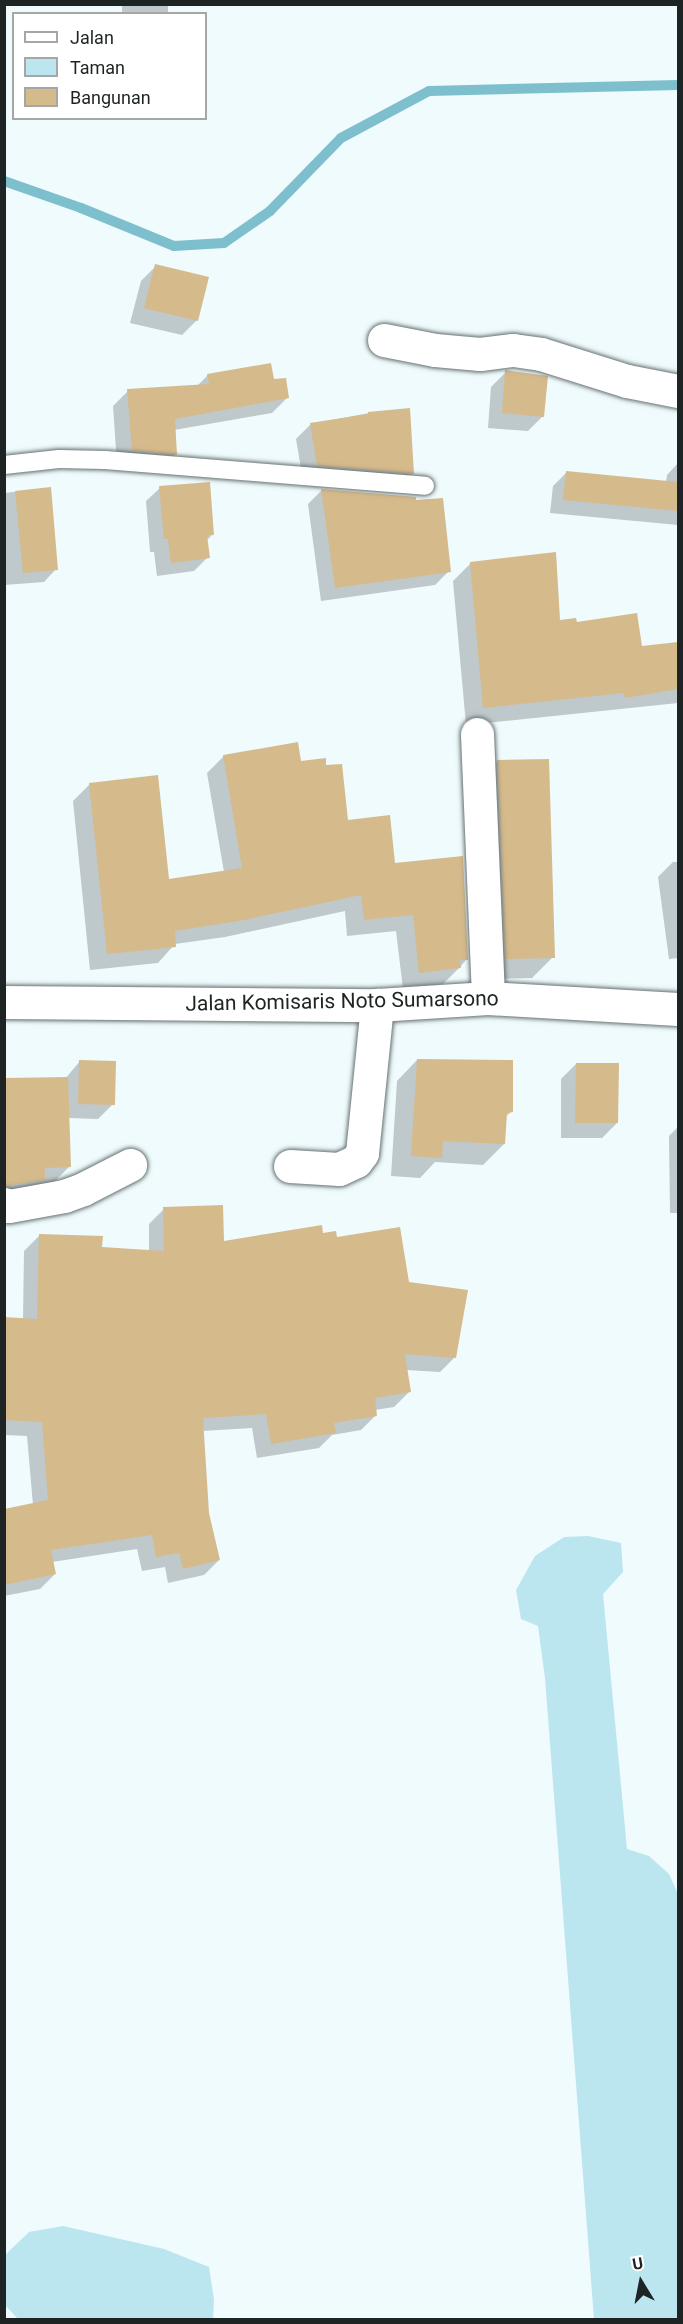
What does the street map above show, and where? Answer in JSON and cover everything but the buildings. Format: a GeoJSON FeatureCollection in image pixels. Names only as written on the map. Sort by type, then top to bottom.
{"type":"FeatureCollection","features":[{"type":"Feature","properties":{"kind":"street"},"geometry":{"type":"LineString","coordinates":[[384,340],[446,351],[480,354],[513,350],[541,354],[627,381],[678,391]]}},
{"type":"Feature","properties":{"kind":"street"},"geometry":{"type":"LineString","coordinates":[[477,734],[488,998]]}},
{"type":"Feature","properties":{"kind":"street","name":"Jalan Komisaris Noto Sumarsono"},"geometry":{"type":"LineString","coordinates":[[4,1002],[376,1005],[488,998],[678,1009]]}},
{"type":"Feature","properties":{"kind":"street"},"geometry":{"type":"LineString","coordinates":[[290,1166],[339,1169],[356,1161],[362,1153],[376,1005]]}},
{"type":"Feature","properties":{"kind":"street"},"geometry":{"type":"LineString","coordinates":[[4,1204],[9,1206],[64,1196],[130,1165]]}},
{"type":"Feature","properties":{"kind":"lane"},"geometry":{"type":"LineString","coordinates":[[4,465],[59,459],[105,460],[425,486]]}},
{"type":"Feature","properties":{"kind":"green space"},"geometry":{"type":"Polygon","coordinates":[[[588,1536],[621,1543],[623,1572],[603,1594],[627,1849],[649,1856],[669,1874],[678,1894],[678,2319],[594,2319],[545,1678],[538,1626],[521,1619],[516,1590],[535,1556],[564,1537],[588,1536]]]}},
{"type":"Feature","properties":{"kind":"green space"},"geometry":{"type":"Polygon","coordinates":[[[63,2226],[164,2249],[209,2267],[214,2300],[213,2319],[18,2319],[5,2305],[5,2255],[29,2232],[63,2226]]]}},
{"type":"Feature","properties":{"kind":"waterway"},"geometry":{"type":"LineString","coordinates":[[4,181],[81,208],[174,246],[224,243],[270,211],[341,138],[429,91],[678,85]]}}]}
